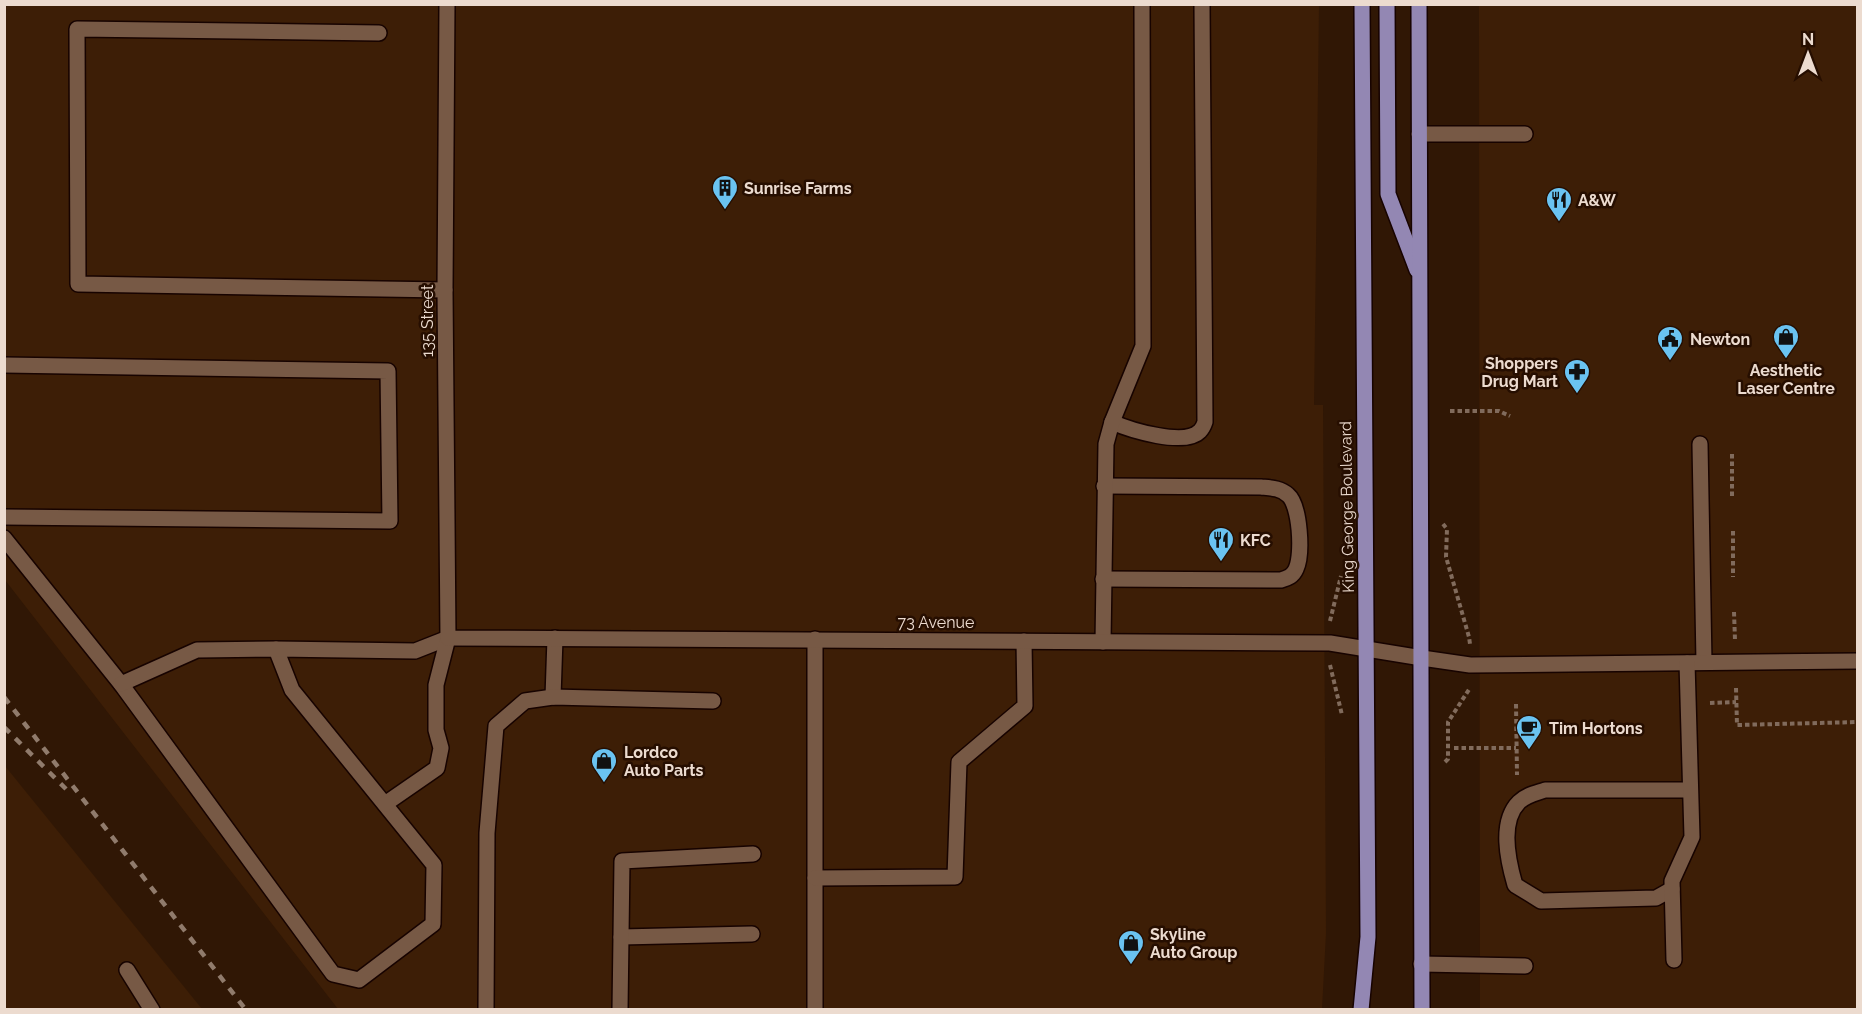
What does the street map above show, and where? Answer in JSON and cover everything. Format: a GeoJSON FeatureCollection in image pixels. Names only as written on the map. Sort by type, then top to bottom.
{"type":"FeatureCollection","features":[{"type":"Feature","properties":{"kind":"main road","name":"King George Boulevard"},"geometry":{"type":"LineString","coordinates":[[1361,1010],[1368,937],[1362,4]]}},
{"type":"Feature","properties":{"kind":"main road"},"geometry":{"type":"LineString","coordinates":[[1387,4],[1388,194],[1420,279]]}},
{"type":"Feature","properties":{"kind":"main road"},"geometry":{"type":"LineString","coordinates":[[1419,4],[1422,1010]]}},
{"type":"Feature","properties":{"kind":"street","name":"135 Street"},"geometry":{"type":"LineString","coordinates":[[385,804],[437,768],[441,748],[436,730],[436,685],[448,638],[445,290],[447,4]]}},
{"type":"Feature","properties":{"kind":"street"},"geometry":{"type":"LineString","coordinates":[[1102,642],[1106,444],[1112,422],[1143,346],[1142,4]]}},
{"type":"Feature","properties":{"kind":"street"},"geometry":{"type":"LineString","coordinates":[[1112,422],[1130,430],[1153,435],[1185,437],[1200,432],[1205,422],[1202,4]]}},
{"type":"Feature","properties":{"kind":"street"},"geometry":{"type":"LineString","coordinates":[[379,33],[77,29],[78,284],[445,290]]}},
{"type":"Feature","properties":{"kind":"street"},"geometry":{"type":"LineString","coordinates":[[1419,134],[1525,134]]}},
{"type":"Feature","properties":{"kind":"street"},"geometry":{"type":"LineString","coordinates":[[4,365],[388,371],[390,521],[4,517]]}},
{"type":"Feature","properties":{"kind":"street"},"geometry":{"type":"LineString","coordinates":[[1700,444],[1704,662]]}},
{"type":"Feature","properties":{"kind":"street"},"geometry":{"type":"LineString","coordinates":[[1103,579],[1281,580],[1292,576],[1299,555],[1296,509],[1290,496],[1281,489],[1104,486]]}},
{"type":"Feature","properties":{"kind":"street"},"geometry":{"type":"LineString","coordinates":[[4,538],[121,684],[333,974],[359,980],[433,924],[434,865],[292,690],[276,649]]}},
{"type":"Feature","properties":{"kind":"street"},"geometry":{"type":"LineString","coordinates":[[121,684],[197,650],[415,651],[448,638]]}},
{"type":"Feature","properties":{"kind":"street","name":"73 Avenue"},"geometry":{"type":"LineString","coordinates":[[448,638],[1330,643],[1470,665],[1857,661]]}},
{"type":"Feature","properties":{"kind":"street"},"geometry":{"type":"LineString","coordinates":[[553,697],[555,638]]}},
{"type":"Feature","properties":{"kind":"street"},"geometry":{"type":"LineString","coordinates":[[815,639],[815,1010]]}},
{"type":"Feature","properties":{"kind":"street"},"geometry":{"type":"LineString","coordinates":[[815,878],[955,877],[959,762],[1025,706],[1024,641]]}},
{"type":"Feature","properties":{"kind":"street"},"geometry":{"type":"LineString","coordinates":[[1674,960],[1672,881],[1692,837],[1686,663]]}},
{"type":"Feature","properties":{"kind":"street"},"geometry":{"type":"LineString","coordinates":[[486,1010],[487,833],[496,726],[525,700],[553,697],[713,700]]}},
{"type":"Feature","properties":{"kind":"street"},"geometry":{"type":"LineString","coordinates":[[1672,889],[1656,898],[1541,900],[1515,885],[1508,860],[1508,825],[1517,803],[1525,797],[1545,790],[1690,790]]}},
{"type":"Feature","properties":{"kind":"street"},"geometry":{"type":"LineString","coordinates":[[620,1010],[622,861],[753,854]]}},
{"type":"Feature","properties":{"kind":"street"},"geometry":{"type":"LineString","coordinates":[[621,937],[752,934]]}},
{"type":"Feature","properties":{"kind":"street"},"geometry":{"type":"LineString","coordinates":[[1421,964],[1525,966]]}},
{"type":"Feature","properties":{"kind":"street"},"geometry":{"type":"LineString","coordinates":[[127,970],[152,1010]]}},
{"type":"Feature","properties":{"kind":"path"},"geometry":{"type":"LineString","coordinates":[[1450,411],[1498,411],[1510,416]]}},
{"type":"Feature","properties":{"kind":"path"},"geometry":{"type":"LineString","coordinates":[[1732,454],[1732,498]]}},
{"type":"Feature","properties":{"kind":"path"},"geometry":{"type":"LineString","coordinates":[[1733,531],[1733,577]]}},
{"type":"Feature","properties":{"kind":"path"},"geometry":{"type":"LineString","coordinates":[[1330,617],[1338,588]]}},
{"type":"Feature","properties":{"kind":"path"},"geometry":{"type":"LineString","coordinates":[[1454,588],[1470,637]]}},
{"type":"Feature","properties":{"kind":"path"},"geometry":{"type":"LineString","coordinates":[[1734,612],[1735,640]]}},
{"type":"Feature","properties":{"kind":"path"},"geometry":{"type":"LineString","coordinates":[[1330,670],[1338,704]]}},
{"type":"Feature","properties":{"kind":"path"},"geometry":{"type":"LineString","coordinates":[[1736,688],[1737,725],[1857,722]]}},
{"type":"Feature","properties":{"kind":"path"},"geometry":{"type":"LineString","coordinates":[[1458,705],[1470,690]]}},
{"type":"Feature","properties":{"kind":"path"},"geometry":{"type":"LineString","coordinates":[[1706,704],[1736,702]]}},
{"type":"Feature","properties":{"kind":"path"},"geometry":{"type":"LineString","coordinates":[[1516,704],[1517,777]]}},
{"type":"Feature","properties":{"kind":"path"},"geometry":{"type":"LineString","coordinates":[[1454,748],[1516,748]]}},
{"type":"Feature","properties":{"kind":"shaded area"},"geometry":{"type":"Polygon","coordinates":[[[4,5],[1319,5],[1314,405],[1323,405],[1326,933],[1322,1009],[338,1009],[5,580],[4,5]]]}},
{"type":"Feature","properties":{"kind":"shaded area"},"geometry":{"type":"Polygon","coordinates":[[[1479,5],[1857,5],[1857,1009],[1480,1009],[1479,5]]]}},
{"type":"Feature","properties":{"kind":"shaded area"},"geometry":{"type":"Polygon","coordinates":[[[5,766],[202,1009],[5,1009],[5,766]]]}},
{"type":"Feature","properties":{"kind":"railway"},"geometry":{"type":"LineString","coordinates":[[4,697],[246,1010]]}},
{"type":"Feature","properties":{"kind":"railway"},"geometry":{"type":"LineString","coordinates":[[4,727],[66,789]]}},
{"type":"Feature","properties":{"kind":"place","name":"Sunrise Farms"},"geometry":{"type":"Point","coordinates":[725,211]}},
{"type":"Feature","properties":{"kind":"place","name":"A&W"},"geometry":{"type":"Point","coordinates":[1559,223]}},
{"type":"Feature","properties":{"kind":"place","name":"Aesthetic Laser Centre"},"geometry":{"type":"Point","coordinates":[1786,360]}},
{"type":"Feature","properties":{"kind":"place","name":"Newton"},"geometry":{"type":"Point","coordinates":[1670,362]}},
{"type":"Feature","properties":{"kind":"place","name":"Shoppers Drug Mart"},"geometry":{"type":"Point","coordinates":[1577,395]}},
{"type":"Feature","properties":{"kind":"place","name":"KFC"},"geometry":{"type":"Point","coordinates":[1221,563]}},
{"type":"Feature","properties":{"kind":"place","name":"Tim Hortons"},"geometry":{"type":"Point","coordinates":[1529,751]}},
{"type":"Feature","properties":{"kind":"place","name":"Lordco Auto Parts"},"geometry":{"type":"Point","coordinates":[604,784]}},
{"type":"Feature","properties":{"kind":"place","name":"Skyline Auto Group"},"geometry":{"type":"Point","coordinates":[1131,966]}}]}
